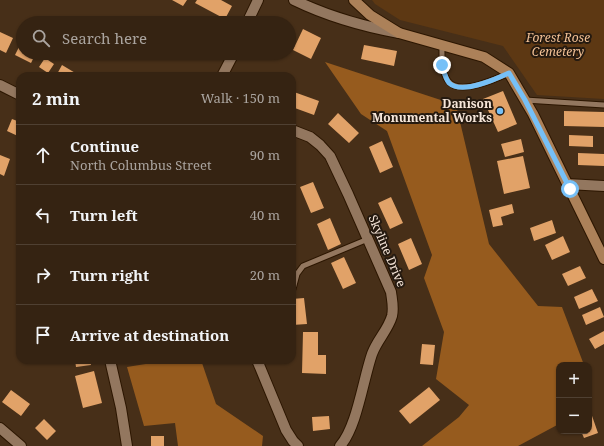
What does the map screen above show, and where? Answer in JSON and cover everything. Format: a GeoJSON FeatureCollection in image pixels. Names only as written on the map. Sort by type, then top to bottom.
{"type":"FeatureCollection","features":[{"type":"Feature","properties":{"kind":"main road"},"geometry":{"type":"LineString","coordinates":[[354,0],[370,15],[399,33],[484,57],[509,73],[525,100],[604,259]]}},
{"type":"Feature","properties":{"kind":"street"},"geometry":{"type":"LineString","coordinates":[[250,16],[258,0]]}},
{"type":"Feature","properties":{"kind":"street"},"geometry":{"type":"LineString","coordinates":[[294,0],[342,20],[399,33]]}},
{"type":"Feature","properties":{"kind":"street"},"geometry":{"type":"LineString","coordinates":[[224,72],[230,60]]}},
{"type":"Feature","properties":{"kind":"street"},"geometry":{"type":"LineString","coordinates":[[1,87],[16,93]]}},
{"type":"Feature","properties":{"kind":"street","name":"Skyline Drive"},"geometry":{"type":"LineString","coordinates":[[296,132],[310,137],[330,156],[391,292],[393,305],[393,314],[390,324],[372,353],[351,427],[340,446]]}},
{"type":"Feature","properties":{"kind":"street"},"geometry":{"type":"LineString","coordinates":[[567,184],[604,186]]}},
{"type":"Feature","properties":{"kind":"street"},"geometry":{"type":"LineString","coordinates":[[111,364],[121,408],[127,446]]}},
{"type":"Feature","properties":{"kind":"street"},"geometry":{"type":"LineString","coordinates":[[259,364],[286,430],[298,446]]}},
{"type":"Feature","properties":{"kind":"street"},"geometry":{"type":"LineString","coordinates":[[0,428],[21,446]]}},
{"type":"Feature","properties":{"kind":"lane"},"geometry":{"type":"LineString","coordinates":[[442,45],[442,65],[448,82],[456,87],[488,83],[509,73]]}},
{"type":"Feature","properties":{"kind":"lane"},"geometry":{"type":"LineString","coordinates":[[525,100],[604,105]]}},
{"type":"Feature","properties":{"kind":"lane"},"geometry":{"type":"LineString","coordinates":[[296,279],[297,274],[303,266],[368,239]]}},
{"type":"Feature","properties":{"kind":"green space","name":"Forest Rose Cemetery"},"geometry":{"type":"Polygon","coordinates":[[[372,0],[604,0],[604,99],[537,95],[503,46],[400,20],[375,4],[372,0]]]}},
{"type":"Feature","properties":{"kind":"shaded area"},"geometry":{"type":"Polygon","coordinates":[[[325,62],[456,105],[489,244],[538,306],[562,307],[583,362],[556,362],[556,426],[518,446],[422,446],[459,417],[469,405],[436,379],[444,332],[424,278],[432,255],[387,131],[361,114],[325,62]]]}},
{"type":"Feature","properties":{"kind":"shaded area"},"geometry":{"type":"Polygon","coordinates":[[[146,364],[202,364],[216,404],[263,436],[262,446],[178,446],[175,423],[144,426],[127,367],[146,364]]]}},
{"type":"Feature","properties":{"kind":"building"},"geometry":{"type":"Polygon","coordinates":[[[172,0],[187,0],[183,6],[172,0]]]}},
{"type":"Feature","properties":{"kind":"building"},"geometry":{"type":"Polygon","coordinates":[[[197,0],[221,0],[232,6],[227,16],[219,16],[195,3],[197,0]]]}},
{"type":"Feature","properties":{"kind":"building"},"geometry":{"type":"Polygon","coordinates":[[[303,29],[321,38],[311,59],[296,52],[296,44],[303,29]]]}},
{"type":"Feature","properties":{"kind":"building"},"geometry":{"type":"Polygon","coordinates":[[[0,32],[13,38],[6,53],[0,50],[0,32]]]}},
{"type":"Feature","properties":{"kind":"building"},"geometry":{"type":"Polygon","coordinates":[[[364,45],[397,51],[394,66],[361,59],[364,45]]]}},
{"type":"Feature","properties":{"kind":"building"},"geometry":{"type":"Polygon","coordinates":[[[25,60],[32,60],[31,63],[25,60]]]}},
{"type":"Feature","properties":{"kind":"building"},"geometry":{"type":"Polygon","coordinates":[[[44,60],[48,60],[54,64],[49,72],[39,67],[44,60]]]}},
{"type":"Feature","properties":{"kind":"building"},"geometry":{"type":"Polygon","coordinates":[[[62,65],[74,72],[58,72],[62,65]]]}},
{"type":"Feature","properties":{"kind":"building","name":"Danison Monumental Works"},"geometry":{"type":"Polygon","coordinates":[[[503,91],[517,124],[498,132],[483,99],[503,91]]]}},
{"type":"Feature","properties":{"kind":"building"},"geometry":{"type":"Polygon","coordinates":[[[296,93],[319,101],[314,115],[296,108],[296,93]]]}},
{"type":"Feature","properties":{"kind":"building"},"geometry":{"type":"Polygon","coordinates":[[[564,111],[604,112],[604,127],[564,126],[564,111]]]}},
{"type":"Feature","properties":{"kind":"building"},"geometry":{"type":"Polygon","coordinates":[[[338,113],[359,133],[349,143],[328,124],[338,113]]]}},
{"type":"Feature","properties":{"kind":"building"},"geometry":{"type":"Polygon","coordinates":[[[12,119],[16,120],[16,135],[7,131],[12,119]]]}},
{"type":"Feature","properties":{"kind":"building"},"geometry":{"type":"Polygon","coordinates":[[[569,135],[593,136],[593,147],[569,146],[569,135]]]}},
{"type":"Feature","properties":{"kind":"building"},"geometry":{"type":"Polygon","coordinates":[[[521,139],[524,152],[505,157],[501,144],[521,139]]]}},
{"type":"Feature","properties":{"kind":"building"},"geometry":{"type":"Polygon","coordinates":[[[382,141],[393,167],[380,173],[369,147],[382,141]]]}},
{"type":"Feature","properties":{"kind":"building"},"geometry":{"type":"Polygon","coordinates":[[[578,153],[604,154],[604,166],[578,165],[578,153]]]}},
{"type":"Feature","properties":{"kind":"building"},"geometry":{"type":"Polygon","coordinates":[[[0,155],[10,159],[4,176],[0,174],[0,155]]]}},
{"type":"Feature","properties":{"kind":"building"},"geometry":{"type":"Polygon","coordinates":[[[523,156],[530,188],[504,194],[497,161],[523,156]]]}},
{"type":"Feature","properties":{"kind":"building"},"geometry":{"type":"Polygon","coordinates":[[[313,182],[324,208],[311,213],[300,187],[313,182]]]}},
{"type":"Feature","properties":{"kind":"building"},"geometry":{"type":"Polygon","coordinates":[[[391,197],[403,223],[390,229],[378,203],[391,197]]]}},
{"type":"Feature","properties":{"kind":"building"},"geometry":{"type":"Polygon","coordinates":[[[512,204],[514,213],[501,217],[503,225],[493,227],[489,210],[512,204]]]}},
{"type":"Feature","properties":{"kind":"building"},"geometry":{"type":"Polygon","coordinates":[[[330,218],[341,244],[328,250],[317,224],[330,218]]]}},
{"type":"Feature","properties":{"kind":"building"},"geometry":{"type":"Polygon","coordinates":[[[552,220],[556,233],[534,241],[530,228],[552,220]]]}},
{"type":"Feature","properties":{"kind":"building"},"geometry":{"type":"Polygon","coordinates":[[[563,236],[570,252],[552,260],[545,245],[563,236]]]}},
{"type":"Feature","properties":{"kind":"building"},"geometry":{"type":"Polygon","coordinates":[[[411,238],[422,264],[409,270],[398,244],[411,238]]]}},
{"type":"Feature","properties":{"kind":"building"},"geometry":{"type":"Polygon","coordinates":[[[344,257],[356,283],[343,289],[331,263],[344,257]]]}},
{"type":"Feature","properties":{"kind":"building"},"geometry":{"type":"Polygon","coordinates":[[[580,266],[586,278],[568,286],[562,274],[580,266]]]}},
{"type":"Feature","properties":{"kind":"building"},"geometry":{"type":"Polygon","coordinates":[[[592,289],[598,301],[579,309],[574,297],[592,289]]]}},
{"type":"Feature","properties":{"kind":"building"},"geometry":{"type":"Polygon","coordinates":[[[304,298],[307,324],[296,325],[296,299],[304,298]]]}},
{"type":"Feature","properties":{"kind":"building"},"geometry":{"type":"Polygon","coordinates":[[[600,307],[604,317],[586,325],[582,315],[600,307]]]}},
{"type":"Feature","properties":{"kind":"building"},"geometry":{"type":"Polygon","coordinates":[[[604,331],[604,344],[595,349],[589,339],[604,331]]]}},
{"type":"Feature","properties":{"kind":"building"},"geometry":{"type":"Polygon","coordinates":[[[303,332],[318,332],[318,355],[326,355],[326,374],[302,373],[303,332]]]}},
{"type":"Feature","properties":{"kind":"building"},"geometry":{"type":"Polygon","coordinates":[[[422,344],[435,345],[433,365],[420,364],[422,344]]]}},
{"type":"Feature","properties":{"kind":"building"},"geometry":{"type":"Polygon","coordinates":[[[76,364],[91,365],[76,367],[76,364]]]}},
{"type":"Feature","properties":{"kind":"building"},"geometry":{"type":"Polygon","coordinates":[[[94,371],[102,403],[83,408],[75,376],[94,371]]]}},
{"type":"Feature","properties":{"kind":"building"},"geometry":{"type":"Polygon","coordinates":[[[429,387],[440,400],[410,424],[399,411],[429,387]]]}},
{"type":"Feature","properties":{"kind":"building"},"geometry":{"type":"Polygon","coordinates":[[[11,390],[30,404],[21,416],[2,402],[11,390]]]}},
{"type":"Feature","properties":{"kind":"building"},"geometry":{"type":"Polygon","coordinates":[[[329,416],[330,429],[313,431],[312,417],[329,416]]]}},
{"type":"Feature","properties":{"kind":"building"},"geometry":{"type":"Polygon","coordinates":[[[592,416],[598,433],[584,438],[582,434],[592,434],[592,416]]]}},
{"type":"Feature","properties":{"kind":"building"},"geometry":{"type":"Polygon","coordinates":[[[44,419],[56,431],[47,440],[35,428],[44,419]]]}},
{"type":"Feature","properties":{"kind":"building"},"geometry":{"type":"Polygon","coordinates":[[[151,436],[164,436],[164,446],[151,446],[151,436]]]}},
{"type":"Feature","properties":{"kind":"place","name":"Danison Monumental Works"},"geometry":{"type":"Point","coordinates":[500,111]}},
{"type":"Feature","properties":{"kind":"route"},"geometry":{"type":"LineString","coordinates":[[442,65],[448,82],[456,87],[466,87],[488,83],[509,73],[525,100],[570,189]]}}]}
